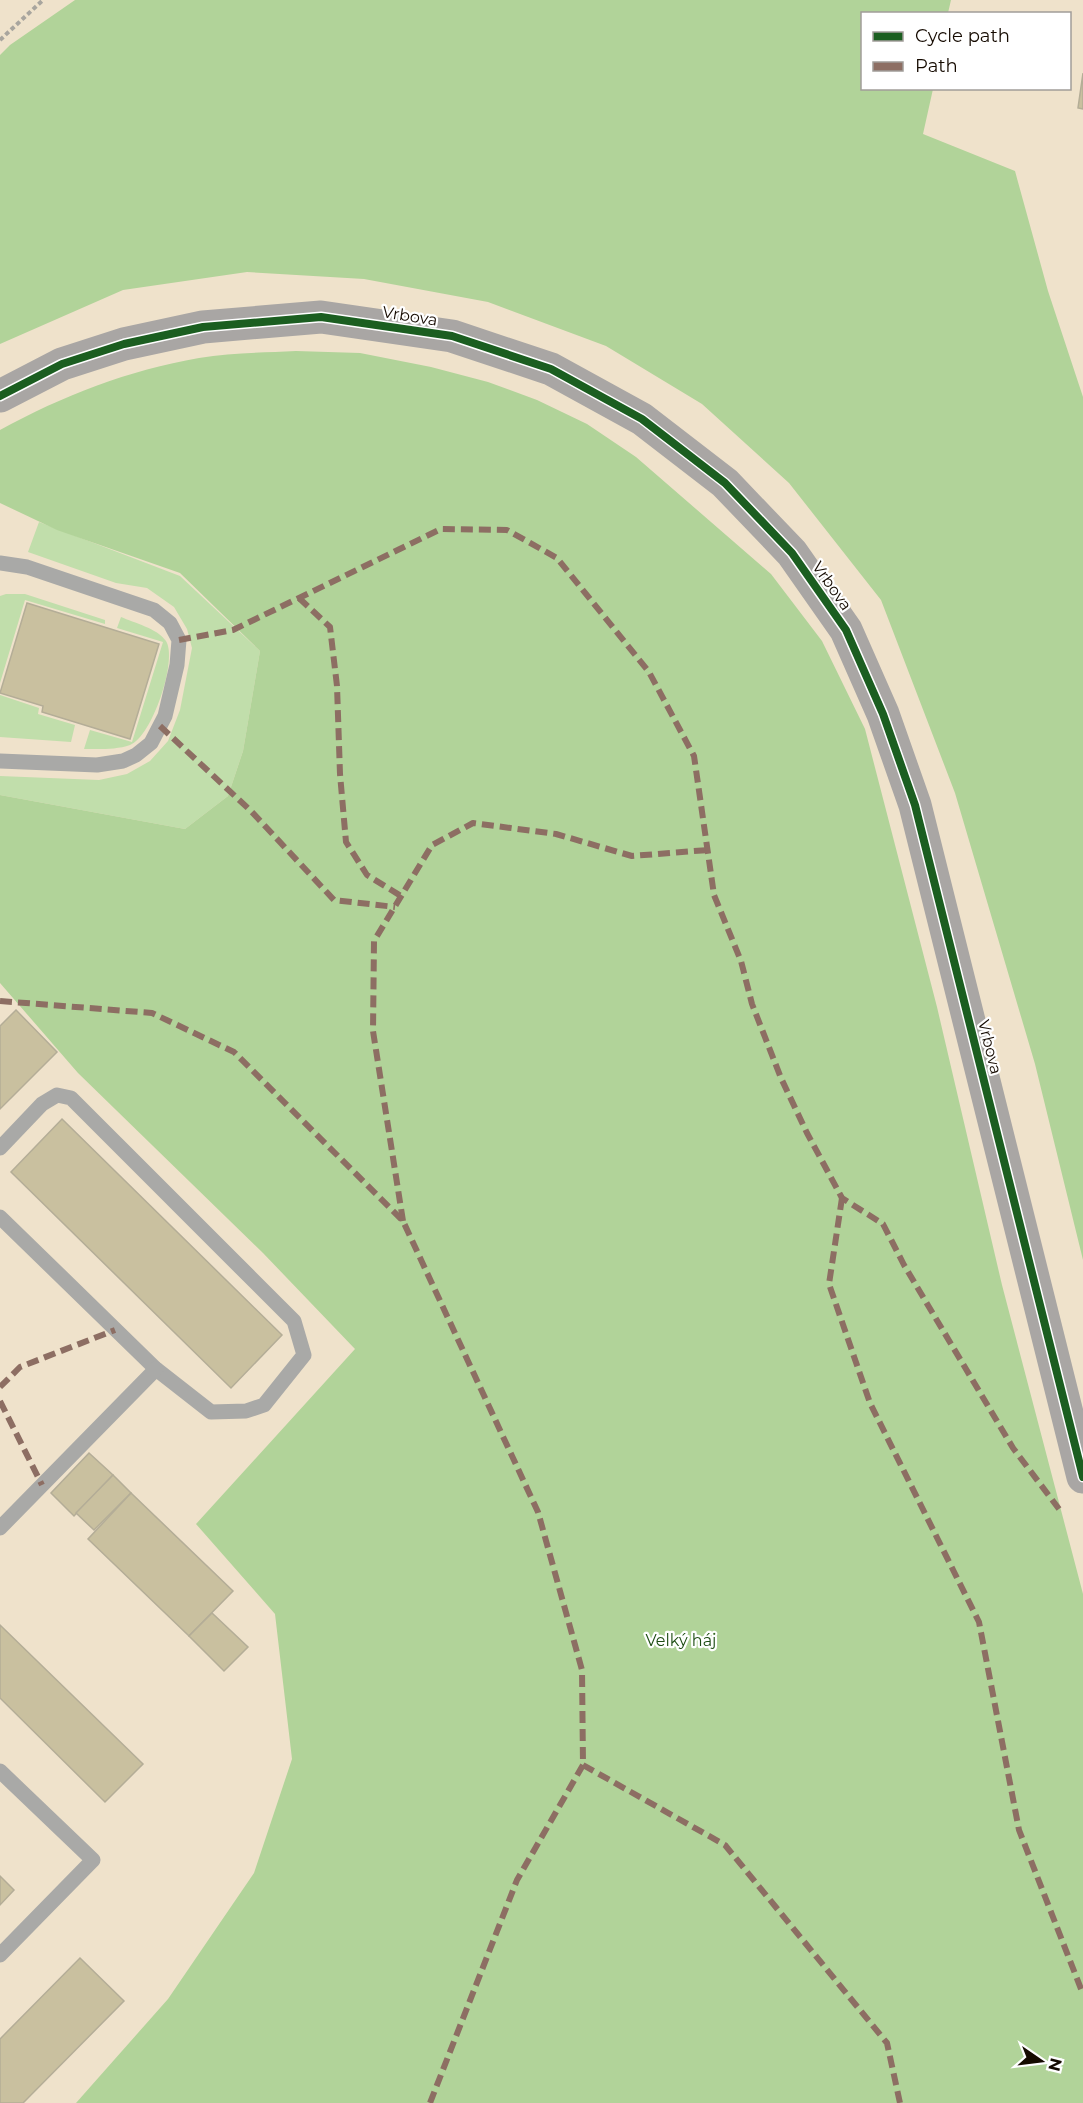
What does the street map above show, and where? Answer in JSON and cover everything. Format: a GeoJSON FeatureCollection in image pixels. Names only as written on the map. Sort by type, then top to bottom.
{"type":"FeatureCollection","features":[{"type":"Feature","properties":{"kind":"main road","name":"Vrbova"},"geometry":{"type":"LineString","coordinates":[[0,396],[62,364],[124,344],[203,327],[321,317],[452,336],[551,369],[642,419],[725,483],[792,553],[846,630],[883,714],[915,805],[1083,1477]]}},
{"type":"Feature","properties":{"kind":"lane"},"geometry":{"type":"LineString","coordinates":[[0,563],[27,567],[154,610],[170,623],[179,640],[177,665],[165,716],[151,742],[136,755],[123,761],[97,765],[0,761]]}},
{"type":"Feature","properties":{"kind":"lane"},"geometry":{"type":"LineString","coordinates":[[0,1148],[42,1104],[57,1095],[71,1098],[294,1321],[304,1355],[264,1405],[246,1411],[211,1412],[156,1369],[0,1217]]}},
{"type":"Feature","properties":{"kind":"lane"},"geometry":{"type":"LineString","coordinates":[[0,1528],[156,1369]]}},
{"type":"Feature","properties":{"kind":"lane"},"geometry":{"type":"LineString","coordinates":[[0,1771],[93,1860],[0,1955]]}},
{"type":"Feature","properties":{"kind":"path"},"geometry":{"type":"LineString","coordinates":[[0,40],[43,0]]}},
{"type":"Feature","properties":{"kind":"green space"},"geometry":{"type":"Polygon","coordinates":[[[75,0],[951,0],[948,12],[861,12],[861,90],[933,90],[923,134],[1015,171],[1048,291],[1083,397],[1083,1260],[1035,1064],[955,793],[881,600],[789,483],[702,404],[606,346],[488,302],[364,279],[247,272],[123,290],[0,344],[0,55],[10,45],[75,0]]]}},
{"type":"Feature","properties":{"kind":"green space","name":"Velký háj"},"geometry":{"type":"Polygon","coordinates":[[[296,351],[360,353],[431,367],[488,382],[537,400],[587,424],[636,457],[771,574],[822,641],[865,729],[937,1007],[1002,1285],[1083,1594],[1083,2103],[76,2103],[168,1999],[254,1873],[292,1759],[275,1614],[196,1524],[355,1349],[263,1253],[78,1073],[0,983],[0,795],[185,829],[228,796],[243,751],[260,651],[180,573],[57,530],[0,503],[0,430],[72,395],[122,377],[173,363],[211,356],[296,351]]]}},
{"type":"Feature","properties":{"kind":"green space"},"geometry":{"type":"Polygon","coordinates":[[[39,522],[180,576],[260,651],[243,751],[228,796],[185,829],[0,795],[0,776],[99,780],[127,774],[150,761],[168,741],[180,710],[192,648],[187,629],[174,607],[147,588],[116,583],[28,552],[39,522]]]}},
{"type":"Feature","properties":{"kind":"green space"},"geometry":{"type":"Polygon","coordinates":[[[25,594],[105,620],[105,624],[25,600],[0,683],[0,596],[25,594]]]}},
{"type":"Feature","properties":{"kind":"green space"},"geometry":{"type":"Polygon","coordinates":[[[121,617],[151,629],[166,641],[169,664],[166,680],[154,714],[138,739],[130,745],[119,748],[84,749],[90,730],[132,742],[163,642],[117,628],[121,617]]]}},
{"type":"Feature","properties":{"kind":"green space"},"geometry":{"type":"Polygon","coordinates":[[[0,695],[39,708],[38,714],[75,725],[71,742],[0,737],[0,695]]]}},
{"type":"Feature","properties":{"kind":"building"},"geometry":{"type":"Polygon","coordinates":[[[1083,73],[1083,109],[1078,108],[1083,73]]]}},
{"type":"Feature","properties":{"kind":"building"},"geometry":{"type":"Polygon","coordinates":[[[27,603],[159,644],[130,739],[42,712],[43,706],[0,693],[27,603]]]}},
{"type":"Feature","properties":{"kind":"building"},"geometry":{"type":"Polygon","coordinates":[[[16,1010],[57,1052],[0,1109],[0,1026],[16,1010]]]}},
{"type":"Feature","properties":{"kind":"building"},"geometry":{"type":"Polygon","coordinates":[[[62,1119],[282,1335],[231,1388],[11,1172],[62,1119]]]}},
{"type":"Feature","properties":{"kind":"building"},"geometry":{"type":"Polygon","coordinates":[[[89,1453],[113,1475],[74,1516],[51,1493],[89,1453]]]}},
{"type":"Feature","properties":{"kind":"building"},"geometry":{"type":"Polygon","coordinates":[[[113,1475],[131,1493],[94,1530],[76,1513],[113,1475]]]}},
{"type":"Feature","properties":{"kind":"building"},"geometry":{"type":"Polygon","coordinates":[[[131,1493],[233,1591],[189,1636],[88,1539],[131,1493]]]}},
{"type":"Feature","properties":{"kind":"building"},"geometry":{"type":"Polygon","coordinates":[[[212,1613],[248,1647],[224,1671],[189,1636],[212,1613]]]}},
{"type":"Feature","properties":{"kind":"building"},"geometry":{"type":"Polygon","coordinates":[[[0,1625],[143,1764],[105,1802],[0,1698],[0,1625]]]}},
{"type":"Feature","properties":{"kind":"building"},"geometry":{"type":"Polygon","coordinates":[[[0,1876],[14,1890],[0,1905],[0,1876]]]}},
{"type":"Feature","properties":{"kind":"building"},"geometry":{"type":"Polygon","coordinates":[[[80,1958],[124,2001],[23,2103],[0,2103],[0,2039],[80,1958]]]}},
{"type":"Feature","properties":{"kind":"marked path"},"geometry":{"type":"LineString","coordinates":[[179,640],[233,630],[441,529],[507,530],[557,558],[649,672],[694,756],[714,895],[741,961],[752,1004],[781,1078],[807,1133],[842,1198],[883,1224],[904,1265],[1013,1448],[1059,1509]]}},
{"type":"Feature","properties":{"kind":"marked path"},"geometry":{"type":"LineString","coordinates":[[299,598],[330,627],[337,686],[340,774],[346,842],[367,875],[401,896]]}},
{"type":"Feature","properties":{"kind":"marked path"},"geometry":{"type":"LineString","coordinates":[[160,726],[251,811],[334,900],[395,907]]}},
{"type":"Feature","properties":{"kind":"marked path"},"geometry":{"type":"LineString","coordinates":[[403,1221],[373,1031],[374,941],[432,845],[473,823],[556,834],[632,856],[708,850]]}},
{"type":"Feature","properties":{"kind":"marked path"},"geometry":{"type":"LineString","coordinates":[[0,1001],[152,1013],[234,1052],[403,1221],[538,1512],[582,1670],[583,1765],[517,1880],[430,2103]]}},
{"type":"Feature","properties":{"kind":"marked path"},"geometry":{"type":"LineString","coordinates":[[842,1198],[829,1284],[870,1403],[979,1622],[1019,1830],[1083,1994]]}},
{"type":"Feature","properties":{"kind":"marked path"},"geometry":{"type":"LineString","coordinates":[[0,1387],[20,1367],[115,1330]]}},
{"type":"Feature","properties":{"kind":"marked path"},"geometry":{"type":"LineString","coordinates":[[0,1401],[42,1485]]}},
{"type":"Feature","properties":{"kind":"marked path"},"geometry":{"type":"LineString","coordinates":[[583,1765],[725,1845],[887,2043],[900,2103]]}},
{"type":"Feature","properties":{"kind":"cycle path"},"geometry":{"type":"LineString","coordinates":[[0,396],[62,364],[124,344],[203,327],[321,317],[452,336],[551,369],[642,419],[725,483],[792,553],[846,630],[883,714],[915,805],[1083,1477]]}}]}
